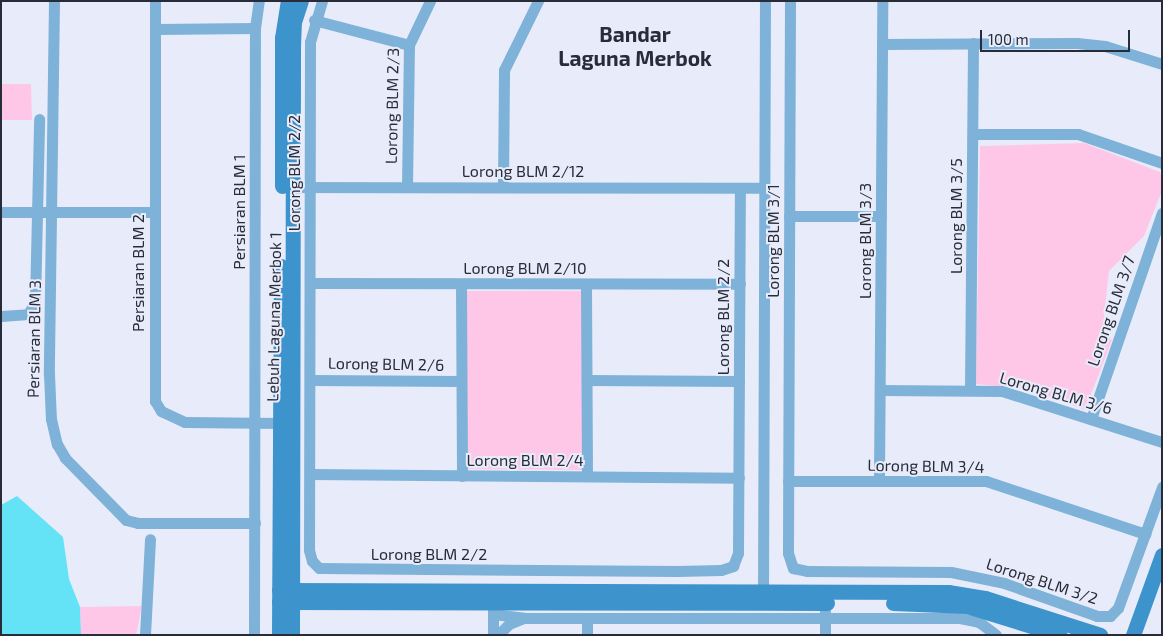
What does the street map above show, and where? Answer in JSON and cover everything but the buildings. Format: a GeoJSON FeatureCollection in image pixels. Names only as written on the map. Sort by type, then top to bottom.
{"type":"FeatureCollection","features":[{"type":"Feature","properties":{"kind":"street","name":"Persiaran BLM 3"},"geometry":{"type":"LineString","coordinates":[[54,1],[50,405],[53,429],[61,451],[119,514],[132,522],[255,523]]}},
{"type":"Feature","properties":{"kind":"street","name":"Persiaran BLM 2"},"geometry":{"type":"LineString","coordinates":[[155,1],[154,212],[157,406],[170,418],[185,422],[285,422]]}},
{"type":"Feature","properties":{"kind":"street","name":"Persiaran BLM 1"},"geometry":{"type":"LineString","coordinates":[[255,422],[255,28],[259,1]]}},
{"type":"Feature","properties":{"kind":"street","name":"Lebuh Laguna Merbok 1"},"geometry":{"type":"LineString","coordinates":[[287,187],[282,38],[288,1]]}},
{"type":"Feature","properties":{"kind":"street","name":"Lebuh Laguna Merbok 1"},"geometry":{"type":"LineString","coordinates":[[280,635],[285,596],[287,187],[294,35],[301,1]]}},
{"type":"Feature","properties":{"kind":"street","name":"Lorong BLM 2/2"},"geometry":{"type":"LineString","coordinates":[[322,1],[314,20],[310,42],[310,556],[319,568],[330,571],[721,570],[737,560],[740,188]]}},
{"type":"Feature","properties":{"kind":"street","name":"Lorong BLM 2/3"},"geometry":{"type":"LineString","coordinates":[[407,187],[409,45],[430,1]]}},
{"type":"Feature","properties":{"kind":"street"},"geometry":{"type":"LineString","coordinates":[[503,187],[504,70],[538,1]]}},
{"type":"Feature","properties":{"kind":"street"},"geometry":{"type":"LineString","coordinates":[[763,597],[765,1]]}},
{"type":"Feature","properties":{"kind":"street","name":"Lorong BLM 3/1"},"geometry":{"type":"LineString","coordinates":[[788,481],[790,1]]}},
{"type":"Feature","properties":{"kind":"street","name":"Lorong BLM 3/3"},"geometry":{"type":"LineString","coordinates":[[879,481],[882,1]]}},
{"type":"Feature","properties":{"kind":"street"},"geometry":{"type":"LineString","coordinates":[[314,20],[409,45]]}},
{"type":"Feature","properties":{"kind":"street"},"geometry":{"type":"LineString","coordinates":[[155,29],[255,28]]}},
{"type":"Feature","properties":{"kind":"street","name":"Lorong BLM 3/5"},"geometry":{"type":"LineString","coordinates":[[970,389],[974,43]]}},
{"type":"Feature","properties":{"kind":"street"},"geometry":{"type":"LineString","coordinates":[[882,44],[1077,43],[1105,46],[1162,64]]}},
{"type":"Feature","properties":{"kind":"street"},"geometry":{"type":"LineString","coordinates":[[1,316],[28,314],[34,308],[39,119]]}},
{"type":"Feature","properties":{"kind":"street"},"geometry":{"type":"LineString","coordinates":[[973,134],[1078,134],[1162,163]]}},
{"type":"Feature","properties":{"kind":"street","name":"Lorong BLM 2/12"},"geometry":{"type":"LineString","coordinates":[[287,187],[765,188]]}},
{"type":"Feature","properties":{"kind":"street"},"geometry":{"type":"LineString","coordinates":[[1,212],[154,212]]}},
{"type":"Feature","properties":{"kind":"street","name":"Lorong BLM 3/7"},"geometry":{"type":"LineString","coordinates":[[1091,419],[1162,213]]}},
{"type":"Feature","properties":{"kind":"street"},"geometry":{"type":"LineString","coordinates":[[789,216],[881,216]]}},
{"type":"Feature","properties":{"kind":"street","name":"Lorong BLM 2/10"},"geometry":{"type":"LineString","coordinates":[[310,284],[740,284]]}},
{"type":"Feature","properties":{"kind":"street"},"geometry":{"type":"LineString","coordinates":[[460,284],[462,476]]}},
{"type":"Feature","properties":{"kind":"street"},"geometry":{"type":"LineString","coordinates":[[586,285],[587,476]]}},
{"type":"Feature","properties":{"kind":"street","name":"Lorong BLM 2/6"},"geometry":{"type":"LineString","coordinates":[[310,380],[461,381]]}},
{"type":"Feature","properties":{"kind":"street"},"geometry":{"type":"LineString","coordinates":[[587,380],[739,381]]}},
{"type":"Feature","properties":{"kind":"street","name":"Lorong BLM 3/6"},"geometry":{"type":"LineString","coordinates":[[880,390],[970,389],[1002,391],[1162,442]]}},
{"type":"Feature","properties":{"kind":"street"},"geometry":{"type":"LineString","coordinates":[[254,635],[255,422]]}},
{"type":"Feature","properties":{"kind":"street","name":"Lorong BLM 2/4"},"geometry":{"type":"LineString","coordinates":[[310,474],[739,478]]}},
{"type":"Feature","properties":{"kind":"street","name":"Lorong BLM 3/4"},"geometry":{"type":"LineString","coordinates":[[788,481],[986,481],[1145,534]]}},
{"type":"Feature","properties":{"kind":"street","name":"Lorong BLM 3/2"},"geometry":{"type":"LineString","coordinates":[[788,481],[788,553],[790,564],[797,570],[951,572],[1004,583],[1097,616],[1110,616],[1118,608],[1162,488]]}},
{"type":"Feature","properties":{"kind":"street"},"geometry":{"type":"LineString","coordinates":[[145,635],[150,539]]}},
{"type":"Feature","properties":{"kind":"street"},"geometry":{"type":"LineString","coordinates":[[1133,635],[1162,555]]}},
{"type":"Feature","properties":{"kind":"street"},"geometry":{"type":"LineString","coordinates":[[498,635],[509,624],[526,618],[587,618],[968,594],[1100,635]]}},
{"type":"Feature","properties":{"kind":"street"},"geometry":{"type":"LineString","coordinates":[[285,596],[493,602],[763,597],[960,618],[983,624],[992,634]]}},
{"type":"Feature","properties":{"kind":"street","name":"Lebuh Laguna Merbok 1"},"geometry":{"type":"LineString","coordinates":[[285,596],[292,635]]}},
{"type":"Feature","properties":{"kind":"street"},"geometry":{"type":"LineString","coordinates":[[493,602],[526,618]]}},
{"type":"Feature","properties":{"kind":"street"},"geometry":{"type":"LineString","coordinates":[[493,602],[493,635]]}},
{"type":"Feature","properties":{"kind":"street"},"geometry":{"type":"LineString","coordinates":[[825,604],[825,635]]}},
{"type":"Feature","properties":{"kind":"street"},"geometry":{"type":"LineString","coordinates":[[825,604],[967,606],[1060,635]]}},
{"type":"Feature","properties":{"kind":"street"},"geometry":{"type":"LineString","coordinates":[[587,618],[587,635]]}},
{"type":"Feature","properties":{"kind":"shaded area"},"geometry":{"type":"Polygon","coordinates":[[[1,84],[31,84],[32,120],[1,120],[1,84]]]}},
{"type":"Feature","properties":{"kind":"shaded area"},"geometry":{"type":"Polygon","coordinates":[[[1084,143],[1160,172],[1162,180],[1162,191],[1144,236],[1109,271],[1102,334],[1112,340],[1085,410],[1028,389],[976,384],[980,146],[1084,143]]]}},
{"type":"Feature","properties":{"kind":"shaded area"},"geometry":{"type":"Polygon","coordinates":[[[465,291],[582,291],[583,470],[466,469],[465,291]]]}},
{"type":"Feature","properties":{"kind":"shaded area"},"geometry":{"type":"Polygon","coordinates":[[[142,606],[136,635],[81,635],[80,607],[142,606]]]}},
{"type":"Feature","properties":{"kind":"water"},"geometry":{"type":"Polygon","coordinates":[[[17,496],[63,537],[69,579],[80,607],[81,635],[1,635],[1,505],[17,496]]]}},
{"type":"Feature","properties":{"kind":"district","name":"Bandar Laguna Merbok"},"geometry":{"type":"Point","coordinates":[635,46]}}]}
